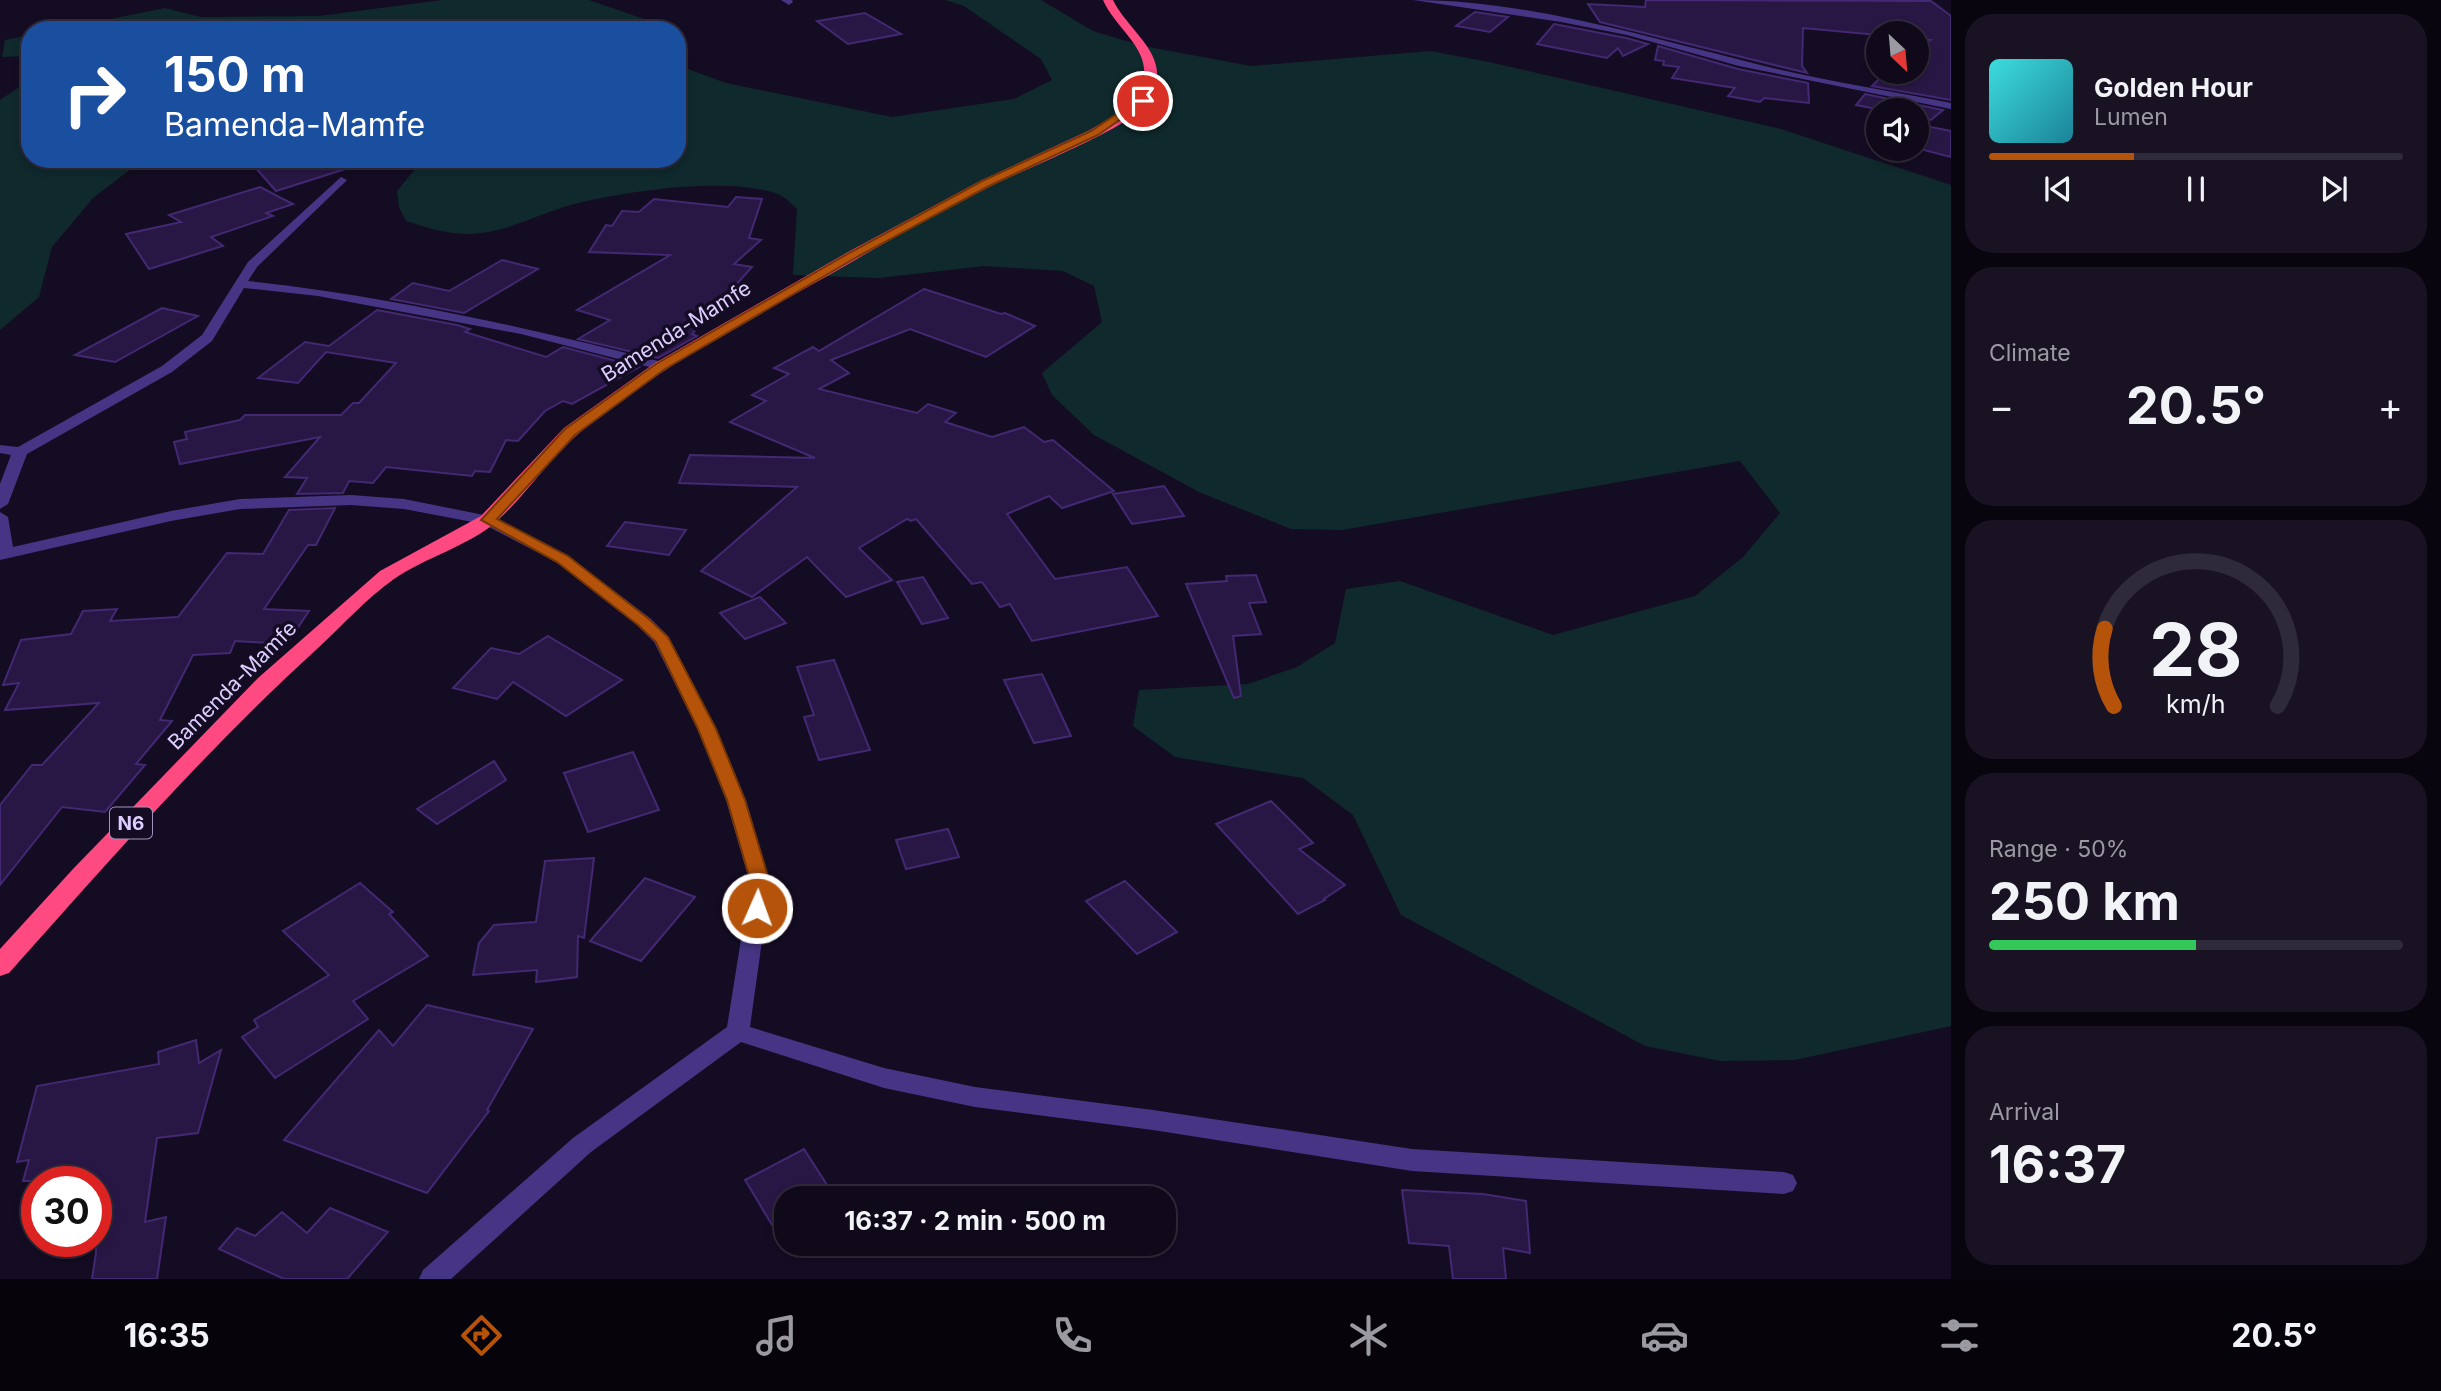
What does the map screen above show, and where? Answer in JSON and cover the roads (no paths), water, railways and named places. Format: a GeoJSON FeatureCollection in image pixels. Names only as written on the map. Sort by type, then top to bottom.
{"type":"FeatureCollection","features":[{"type":"Feature","properties":{"kind":"highway","name":"Bamenda-Mamfe"},"geometry":{"type":"LineString","coordinates":[[0,966],[82,874],[266,683],[387,575],[488,520],[570,432],[661,366],[853,255],[985,184],[1094,133],[1136,108],[1143,101],[1151,77],[1150,62],[1143,46],[1114,13],[1108,0]]}},
{"type":"Feature","properties":{"kind":"street"},"geometry":{"type":"LineString","coordinates":[[1417,0],[1561,19],[1628,33],[1739,63],[1951,106]]}},
{"type":"Feature","properties":{"kind":"street"},"geometry":{"type":"LineString","coordinates":[[0,449],[20,452],[167,369],[207,338],[252,265],[341,180]]}},
{"type":"Feature","properties":{"kind":"street"},"geometry":{"type":"LineString","coordinates":[[242,284],[318,292],[522,330],[661,366]]}},
{"type":"Feature","properties":{"kind":"street"},"geometry":{"type":"LineString","coordinates":[[0,504],[20,452]]}},
{"type":"Feature","properties":{"kind":"street"},"geometry":{"type":"LineString","coordinates":[[0,517],[3,554],[171,516],[240,504],[289,500],[351,500],[404,504],[488,520],[562,559],[644,622],[662,640],[707,729],[736,800],[760,883],[738,1032],[582,1145],[432,1279]]}},
{"type":"Feature","properties":{"kind":"street"},"geometry":{"type":"LineString","coordinates":[[738,1032],[884,1078],[975,1097],[1153,1120],[1412,1160],[1784,1183]]}}]}
